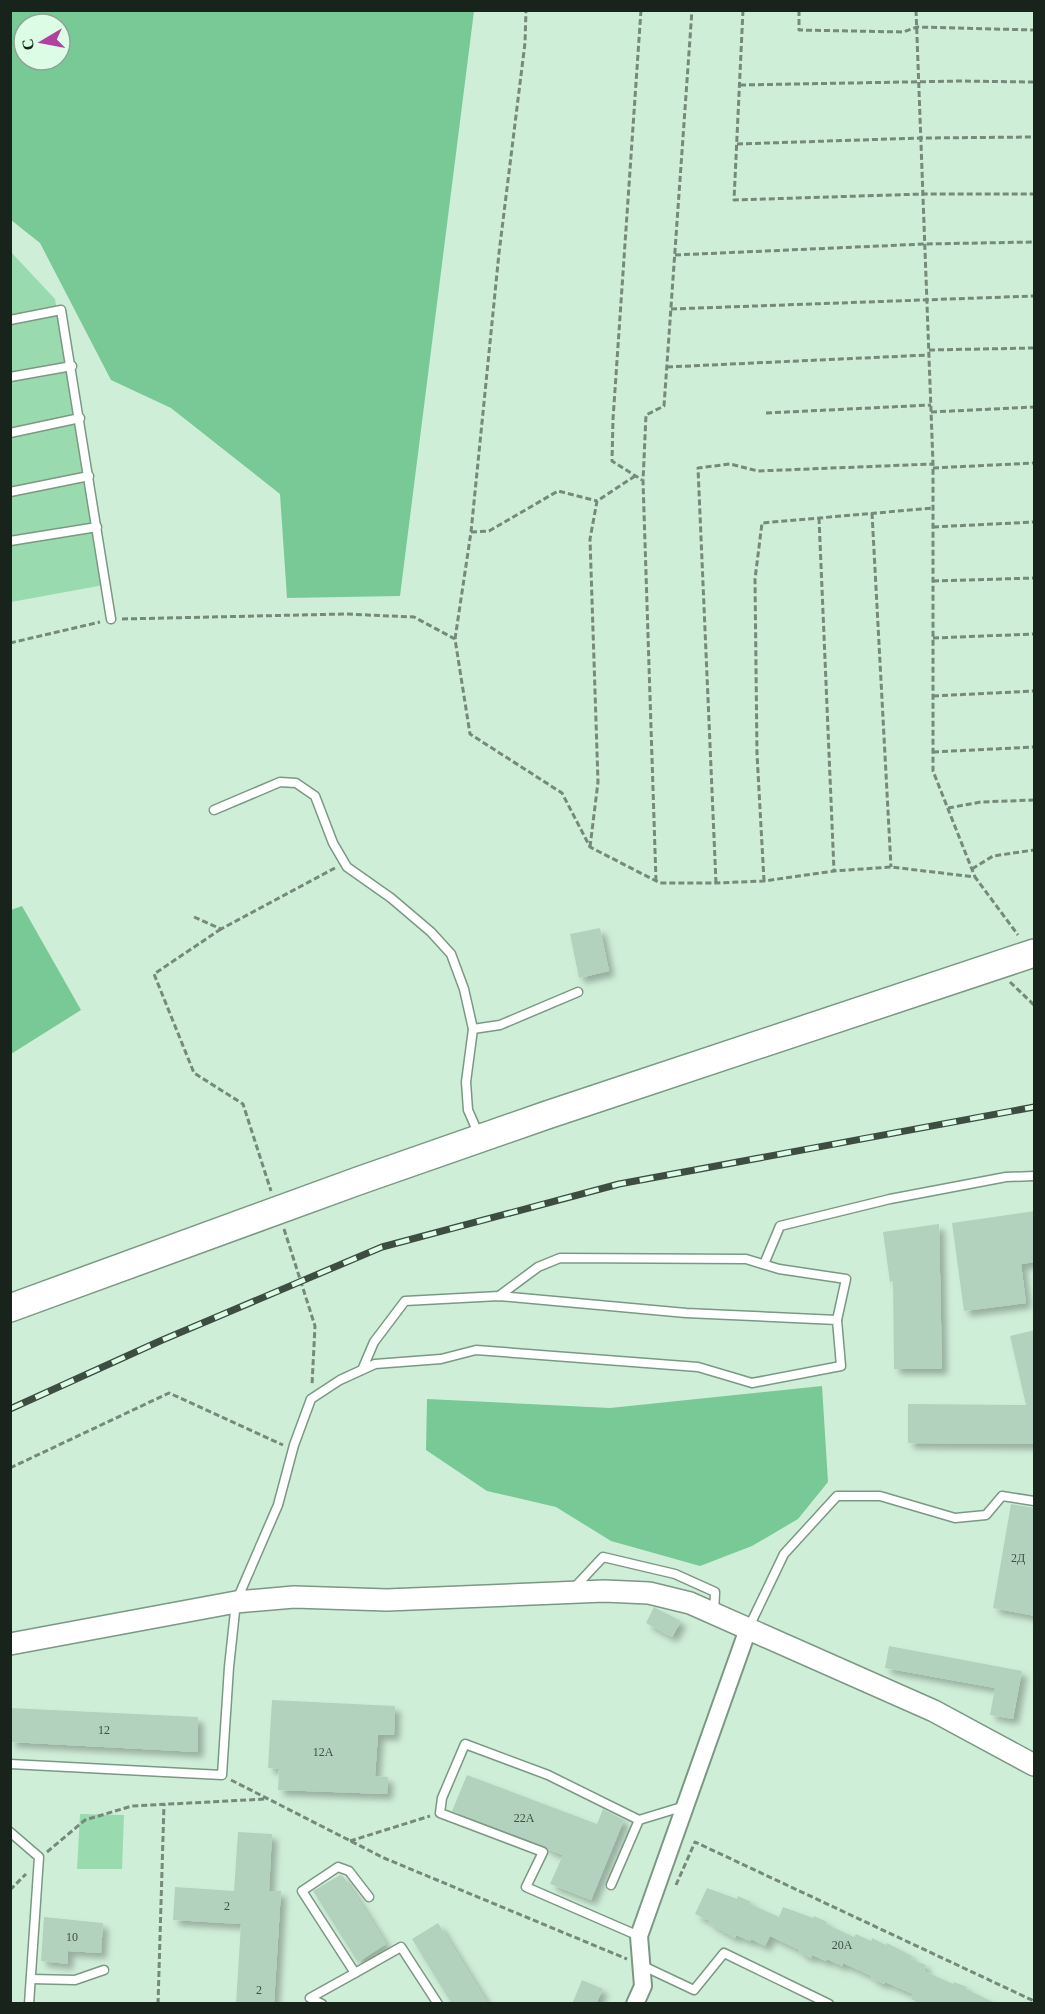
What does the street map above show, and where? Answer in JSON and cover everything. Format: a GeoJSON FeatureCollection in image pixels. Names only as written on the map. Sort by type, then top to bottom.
{"type":"FeatureCollection","features":[{"type":"Feature","properties":{"kind":"main road"},"geometry":{"type":"LineString","coordinates":[[10,1308],[480,1138],[1033,953]]}},
{"type":"Feature","properties":{"kind":"street"},"geometry":{"type":"LineString","coordinates":[[10,1644],[236,1602],[294,1598],[387,1600],[604,1591],[649,1593],[690,1604],[934,1711],[1035,1765]]}},
{"type":"Feature","properties":{"kind":"street"},"geometry":{"type":"LineString","coordinates":[[634,2004],[643,1986],[639,1936],[748,1629]]}},
{"type":"Feature","properties":{"kind":"lane"},"geometry":{"type":"LineString","coordinates":[[10,320],[61,310],[72,366],[111,619]]}},
{"type":"Feature","properties":{"kind":"lane"},"geometry":{"type":"LineString","coordinates":[[10,377],[72,366]]}},
{"type":"Feature","properties":{"kind":"lane"},"geometry":{"type":"LineString","coordinates":[[10,433],[80,418]]}},
{"type":"Feature","properties":{"kind":"lane"},"geometry":{"type":"LineString","coordinates":[[10,492],[89,476]]}},
{"type":"Feature","properties":{"kind":"lane"},"geometry":{"type":"LineString","coordinates":[[10,541],[97,527]]}},
{"type":"Feature","properties":{"kind":"lane"},"geometry":{"type":"LineString","coordinates":[[214,810],[279,782],[296,783],[315,796],[333,843],[347,867],[391,898],[431,932],[451,954],[464,989],[473,1029],[466,1082],[468,1110],[480,1138]]}},
{"type":"Feature","properties":{"kind":"lane"},"geometry":{"type":"LineString","coordinates":[[473,1029],[500,1025],[578,992]]}},
{"type":"Feature","properties":{"kind":"lane"},"geometry":{"type":"LineString","coordinates":[[764,1264],[780,1226],[890,1199],[1006,1178],[1035,1176]]}},
{"type":"Feature","properties":{"kind":"lane"},"geometry":{"type":"LineString","coordinates":[[10,1764],[222,1775],[229,1666],[236,1602],[278,1505],[293,1450],[311,1399],[340,1380],[375,1364],[441,1359],[476,1350],[699,1367],[752,1383],[841,1366],[837,1320],[846,1279],[779,1269],[746,1259],[560,1257],[538,1267],[499,1296]]}},
{"type":"Feature","properties":{"kind":"lane"},"geometry":{"type":"LineString","coordinates":[[362,1370],[374,1342],[405,1301],[499,1296],[686,1313],[837,1320]]}},
{"type":"Feature","properties":{"kind":"lane"},"geometry":{"type":"LineString","coordinates":[[748,1629],[784,1554],[837,1496],[880,1496],[955,1518],[986,1515],[1002,1496],[1035,1501]]}},
{"type":"Feature","properties":{"kind":"lane"},"geometry":{"type":"LineString","coordinates":[[570,1592],[603,1557],[675,1574],[716,1592],[714,1614]]}},
{"type":"Feature","properties":{"kind":"lane"},"geometry":{"type":"LineString","coordinates":[[639,1936],[526,1887],[543,1852],[440,1813],[442,1798],[465,1744],[548,1775],[639,1820],[685,1806]]}},
{"type":"Feature","properties":{"kind":"lane"},"geometry":{"type":"LineString","coordinates":[[611,1885],[639,1820]]}},
{"type":"Feature","properties":{"kind":"lane"},"geometry":{"type":"LineString","coordinates":[[10,1832],[39,1857],[29,2004]]}},
{"type":"Feature","properties":{"kind":"lane"},"geometry":{"type":"LineString","coordinates":[[355,1973],[302,1891],[338,1867],[349,1871],[369,1897]]}},
{"type":"Feature","properties":{"kind":"lane"},"geometry":{"type":"LineString","coordinates":[[322,2004],[310,1998],[401,1947],[438,2004]]}},
{"type":"Feature","properties":{"kind":"lane"},"geometry":{"type":"LineString","coordinates":[[640,1965],[694,1990],[724,1953],[828,2004]]}},
{"type":"Feature","properties":{"kind":"lane"},"geometry":{"type":"LineString","coordinates":[[31,1979],[75,1980],[104,1970]]}},
{"type":"Feature","properties":{"kind":"path"},"geometry":{"type":"LineString","coordinates":[[526,10],[525,44],[499,253],[471,532],[455,639],[470,734],[562,793],[590,848],[660,883],[764,881],[834,871],[891,867],[975,877]]}},
{"type":"Feature","properties":{"kind":"path"},"geometry":{"type":"LineString","coordinates":[[641,10],[612,461],[643,481]]}},
{"type":"Feature","properties":{"kind":"path"},"geometry":{"type":"LineString","coordinates":[[656,881],[643,481],[646,415],[664,406],[692,10]]}},
{"type":"Feature","properties":{"kind":"path"},"geometry":{"type":"LineString","coordinates":[[743,10],[734,200],[923,194],[1035,194]]}},
{"type":"Feature","properties":{"kind":"path"},"geometry":{"type":"LineString","coordinates":[[799,10],[799,30],[903,32],[917,27],[1035,30]]}},
{"type":"Feature","properties":{"kind":"path"},"geometry":{"type":"LineString","coordinates":[[916,10],[933,466],[933,771],[975,877],[1033,953]]}},
{"type":"Feature","properties":{"kind":"path"},"geometry":{"type":"LineString","coordinates":[[740,85],[1035,82]]}},
{"type":"Feature","properties":{"kind":"path"},"geometry":{"type":"LineString","coordinates":[[737,144],[1035,137]]}},
{"type":"Feature","properties":{"kind":"path"},"geometry":{"type":"LineString","coordinates":[[675,255],[925,244],[1035,242]]}},
{"type":"Feature","properties":{"kind":"path"},"geometry":{"type":"LineString","coordinates":[[671,309],[1035,296]]}},
{"type":"Feature","properties":{"kind":"path"},"geometry":{"type":"LineString","coordinates":[[929,350],[1035,348]]}},
{"type":"Feature","properties":{"kind":"path"},"geometry":{"type":"LineString","coordinates":[[667,367],[929,355]]}},
{"type":"Feature","properties":{"kind":"path"},"geometry":{"type":"LineString","coordinates":[[766,413],[931,405]]}},
{"type":"Feature","properties":{"kind":"path"},"geometry":{"type":"LineString","coordinates":[[931,412],[1035,406]]}},
{"type":"Feature","properties":{"kind":"path"},"geometry":{"type":"LineString","coordinates":[[716,883],[698,468],[730,464],[758,471],[1035,463]]}},
{"type":"Feature","properties":{"kind":"path"},"geometry":{"type":"LineString","coordinates":[[590,848],[598,782],[590,539],[597,501],[635,476]]}},
{"type":"Feature","properties":{"kind":"path"},"geometry":{"type":"LineString","coordinates":[[471,532],[489,531],[558,491],[597,501]]}},
{"type":"Feature","properties":{"kind":"path"},"geometry":{"type":"LineString","coordinates":[[764,881],[757,754],[756,591],[762,523],[933,508]]}},
{"type":"Feature","properties":{"kind":"path"},"geometry":{"type":"LineString","coordinates":[[872,513],[891,867]]}},
{"type":"Feature","properties":{"kind":"path"},"geometry":{"type":"LineString","coordinates":[[819,518],[834,871]]}},
{"type":"Feature","properties":{"kind":"path"},"geometry":{"type":"LineString","coordinates":[[933,527],[1035,522]]}},
{"type":"Feature","properties":{"kind":"path"},"geometry":{"type":"LineString","coordinates":[[933,581],[1035,578]]}},
{"type":"Feature","properties":{"kind":"path"},"geometry":{"type":"LineString","coordinates":[[10,643],[111,619],[345,614],[414,617],[455,639]]}},
{"type":"Feature","properties":{"kind":"path"},"geometry":{"type":"LineString","coordinates":[[933,638],[1035,634]]}},
{"type":"Feature","properties":{"kind":"path"},"geometry":{"type":"LineString","coordinates":[[933,696],[1035,691]]}},
{"type":"Feature","properties":{"kind":"path"},"geometry":{"type":"LineString","coordinates":[[933,752],[1035,747]]}},
{"type":"Feature","properties":{"kind":"path"},"geometry":{"type":"LineString","coordinates":[[948,808],[981,802],[1035,800]]}},
{"type":"Feature","properties":{"kind":"path"},"geometry":{"type":"LineString","coordinates":[[972,869],[993,856],[1035,850]]}},
{"type":"Feature","properties":{"kind":"path"},"geometry":{"type":"LineString","coordinates":[[311,1399],[315,1326],[243,1104],[194,1073],[154,974],[221,929],[344,863]]}},
{"type":"Feature","properties":{"kind":"path"},"geometry":{"type":"LineString","coordinates":[[194,917],[221,929]]}},
{"type":"Feature","properties":{"kind":"path"},"geometry":{"type":"LineString","coordinates":[[10,1468],[169,1393],[293,1450]]}},
{"type":"Feature","properties":{"kind":"path"},"geometry":{"type":"LineString","coordinates":[[222,1775],[384,1858],[640,1965]]}},
{"type":"Feature","properties":{"kind":"path"},"geometry":{"type":"LineString","coordinates":[[10,1890],[39,1859],[85,1820],[132,1806],[267,1799]]}},
{"type":"Feature","properties":{"kind":"path"},"geometry":{"type":"LineString","coordinates":[[158,2004],[164,1804]]}},
{"type":"Feature","properties":{"kind":"path"},"geometry":{"type":"LineString","coordinates":[[350,1841],[440,1813]]}},
{"type":"Feature","properties":{"kind":"path"},"geometry":{"type":"LineString","coordinates":[[695,1842],[1035,2001]]}},
{"type":"Feature","properties":{"kind":"green space"},"geometry":{"type":"Polygon","coordinates":[[[10,11],[474,11],[400,596],[287,598],[280,494],[171,408],[111,380],[40,243],[11,220],[10,11]]]}},
{"type":"Feature","properties":{"kind":"green space"},"geometry":{"type":"Polygon","coordinates":[[[10,251],[55,299],[104,585],[11,602],[10,251]]]}},
{"type":"Feature","properties":{"kind":"green space"},"geometry":{"type":"Polygon","coordinates":[[[22,906],[81,1010],[11,1054],[11,910],[22,906]]]}},
{"type":"Feature","properties":{"kind":"green space"},"geometry":{"type":"Polygon","coordinates":[[[822,1386],[828,1482],[798,1519],[752,1546],[700,1566],[611,1541],[556,1507],[487,1491],[426,1450],[427,1399],[610,1408],[822,1386]]]}},
{"type":"Feature","properties":{"kind":"green space"},"geometry":{"type":"Polygon","coordinates":[[[80,1814],[124,1815],[122,1869],[77,1869],[80,1814]]]}},
{"type":"Feature","properties":{"kind":"building"},"geometry":{"type":"Polygon","coordinates":[[[600,928],[609,971],[579,978],[570,934],[600,928]]]}},
{"type":"Feature","properties":{"kind":"building"},"geometry":{"type":"Polygon","coordinates":[[[1035,1211],[1035,1262],[1021,1264],[1026,1303],[964,1311],[952,1223],[1035,1211]]]}},
{"type":"Feature","properties":{"kind":"building"},"geometry":{"type":"Polygon","coordinates":[[[939,1224],[942,1369],[894,1369],[893,1281],[890,1282],[883,1232],[939,1224]]]}},
{"type":"Feature","properties":{"kind":"building"},"geometry":{"type":"Polygon","coordinates":[[[1035,1330],[1035,1444],[908,1443],[908,1404],[1026,1405],[1010,1336],[1035,1330]]]}},
{"type":"Feature","properties":{"kind":"building"},"geometry":{"type":"Polygon","coordinates":[[[1011,1504],[1035,1508],[1035,1616],[993,1608],[1011,1504]]]}},
{"type":"Feature","properties":{"kind":"building"},"geometry":{"type":"Polygon","coordinates":[[[654,1607],[681,1621],[672,1637],[646,1623],[654,1607]]]}},
{"type":"Feature","properties":{"kind":"building"},"geometry":{"type":"Polygon","coordinates":[[[889,1646],[1022,1671],[1013,1719],[990,1715],[995,1688],[885,1668],[889,1646]]]}},
{"type":"Feature","properties":{"kind":"building"},"geometry":{"type":"Polygon","coordinates":[[[272,1700],[395,1706],[394,1735],[378,1735],[375,1776],[388,1777],[387,1794],[278,1790],[279,1769],[268,1768],[272,1700]]]}},
{"type":"Feature","properties":{"kind":"building"},"geometry":{"type":"Polygon","coordinates":[[[10,1708],[198,1717],[198,1752],[10,1742],[10,1708]]]}},
{"type":"Feature","properties":{"kind":"building"},"geometry":{"type":"Polygon","coordinates":[[[467,1775],[597,1824],[603,1809],[624,1820],[591,1900],[550,1884],[563,1855],[452,1811],[467,1775]]]}},
{"type":"Feature","properties":{"kind":"building"},"geometry":{"type":"Polygon","coordinates":[[[238,1832],[272,1834],[269,1891],[281,1891],[274,2004],[236,2004],[241,1924],[173,1920],[175,1887],[234,1891],[238,1832]]]}},
{"type":"Feature","properties":{"kind":"building"},"geometry":{"type":"Polygon","coordinates":[[[340,1875],[343,1876],[386,1944],[358,1962],[313,1891],[340,1875]]]}},
{"type":"Feature","properties":{"kind":"building"},"geometry":{"type":"Polygon","coordinates":[[[707,1888],[737,1899],[738,1896],[779,1917],[783,1907],[813,1918],[814,1916],[854,1937],[856,1934],[871,1941],[872,1938],[886,1945],[887,1943],[912,1956],[911,1959],[926,1965],[924,1971],[953,1984],[954,1982],[967,1987],[966,1989],[997,2004],[920,2004],[911,1999],[913,1994],[885,1982],[884,1984],[843,1963],[842,1966],[812,1955],[811,1958],[799,1952],[800,1950],[770,1936],[765,1946],[736,1935],[735,1938],[695,1914],[707,1888]]]}},
{"type":"Feature","properties":{"kind":"building"},"geometry":{"type":"Polygon","coordinates":[[[44,1917],[103,1923],[101,1953],[68,1951],[68,1964],[41,1961],[44,1917]]]}},
{"type":"Feature","properties":{"kind":"building"},"geometry":{"type":"Polygon","coordinates":[[[438,1923],[488,2004],[452,2004],[412,1939],[438,1923]]]}},
{"type":"Feature","properties":{"kind":"building"},"geometry":{"type":"Polygon","coordinates":[[[582,1980],[603,1989],[596,2004],[572,2004],[582,1980]]]}},
{"type":"Feature","properties":{"kind":"railway"},"geometry":{"type":"LineString","coordinates":[[10,1409],[160,1341],[382,1247],[619,1184],[1034,1107]]}}]}
